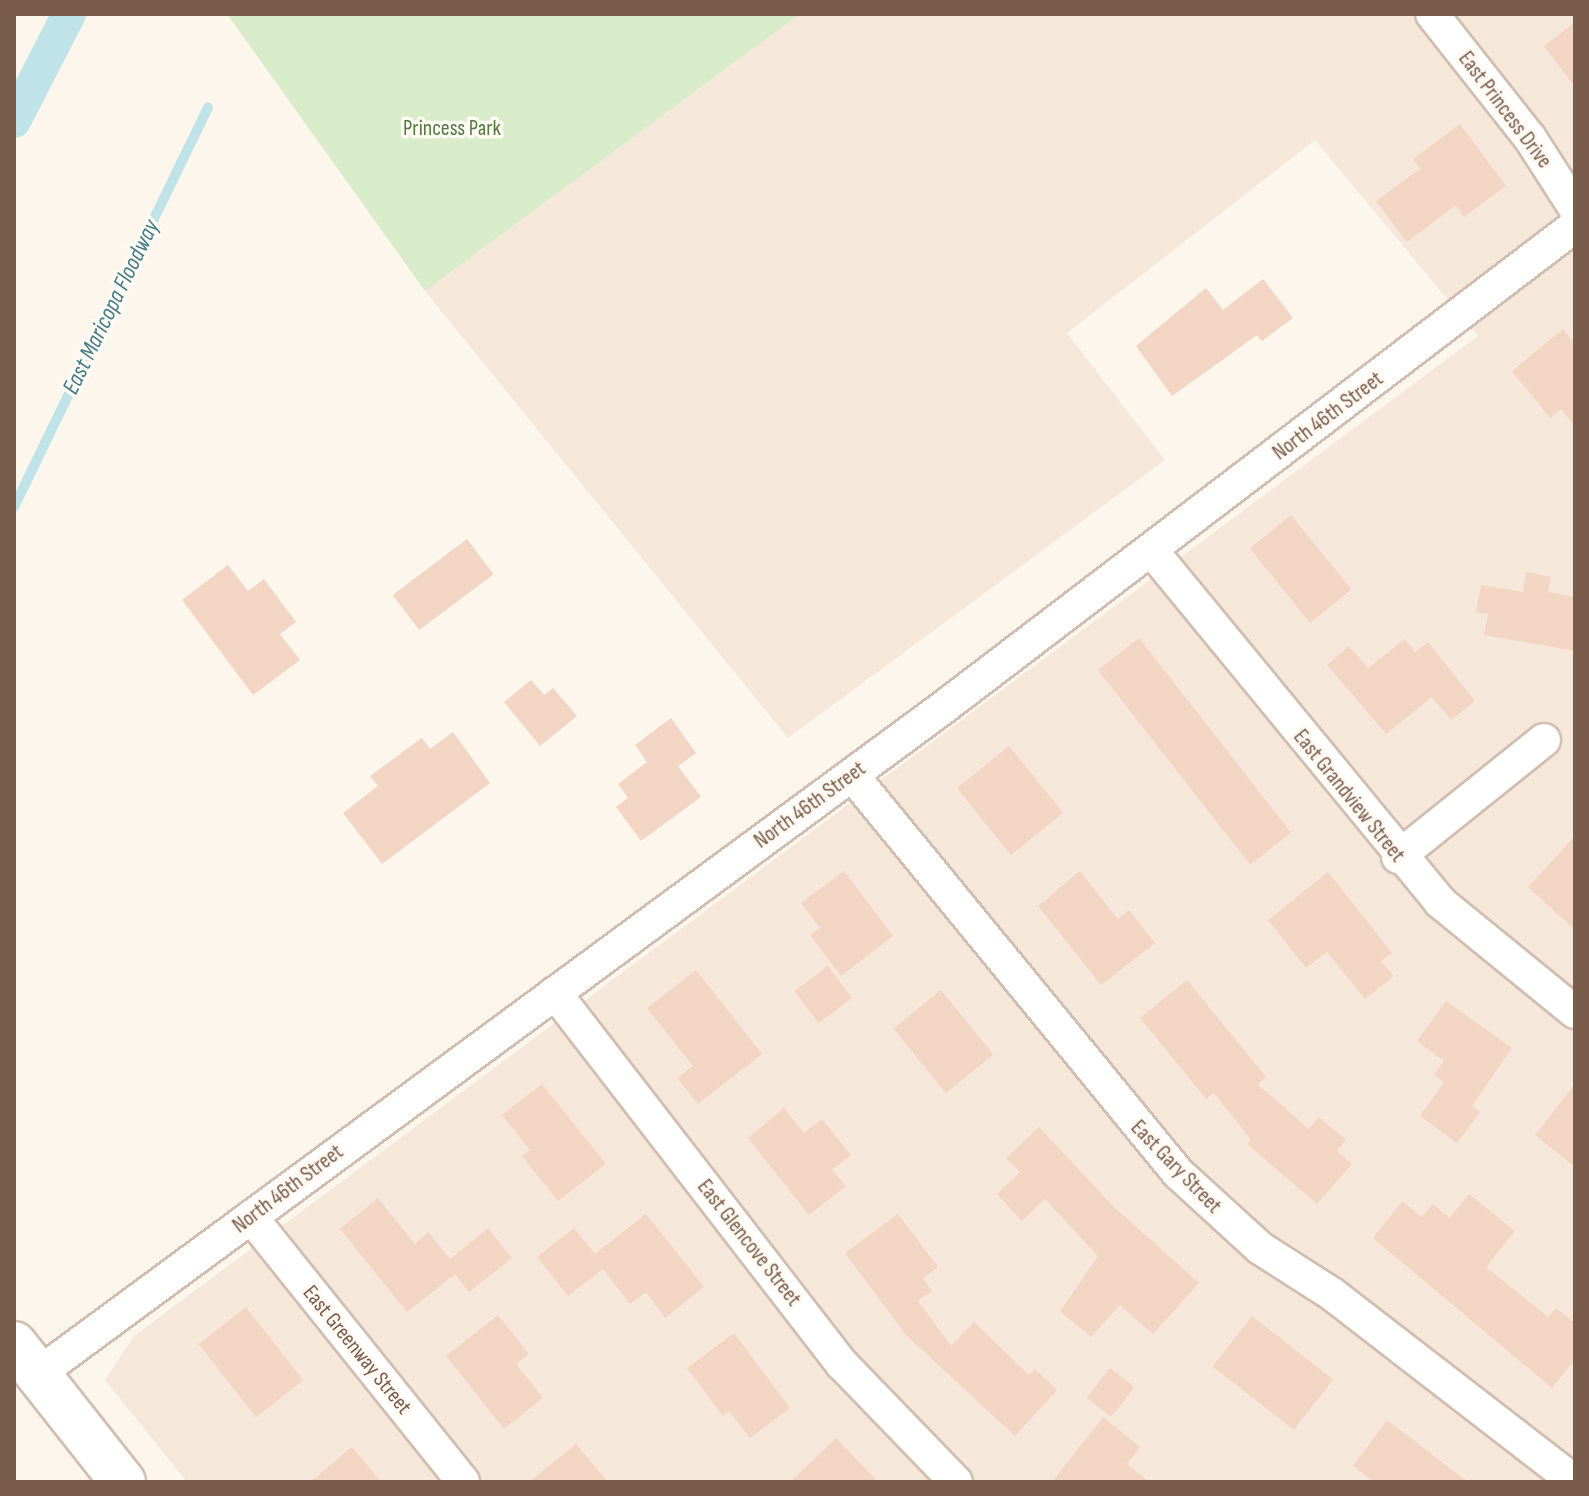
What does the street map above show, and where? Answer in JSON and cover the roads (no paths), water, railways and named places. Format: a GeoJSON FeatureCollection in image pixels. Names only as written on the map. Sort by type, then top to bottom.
{"type":"FeatureCollection","features":[{"type":"Feature","properties":{"kind":"main road"},"geometry":{"type":"LineString","coordinates":[[26,1359],[123,1482]]}},
{"type":"Feature","properties":{"kind":"street","name":"East Princess Drive"},"geometry":{"type":"LineString","coordinates":[[1432,14],[1530,138],[1575,208]]}},
{"type":"Feature","properties":{"kind":"street","name":"North 46th Street"},"geometry":{"type":"LineString","coordinates":[[26,1359],[251,1217],[1152,551],[1575,226]]}},
{"type":"Feature","properties":{"kind":"street","name":"East Grandview Street"},"geometry":{"type":"LineString","coordinates":[[1152,551],[1398,857],[1495,952],[1575,1012]]}},
{"type":"Feature","properties":{"kind":"street"},"geometry":{"type":"LineString","coordinates":[[1398,857],[1544,740]]}},
{"type":"Feature","properties":{"kind":"street","name":"East Gary Street"},"geometry":{"type":"LineString","coordinates":[[852,775],[1178,1173],[1260,1248],[1332,1294],[1575,1482]]}},
{"type":"Feature","properties":{"kind":"street","name":"East Glencove Street"},"geometry":{"type":"LineString","coordinates":[[555,993],[842,1364],[956,1482]]}},
{"type":"Feature","properties":{"kind":"street","name":"East Greenway Street"},"geometry":{"type":"LineString","coordinates":[[251,1217],[463,1482]]}},
{"type":"Feature","properties":{"kind":"waterway"},"geometry":{"type":"LineString","coordinates":[[14,121],[69,14]]}},
{"type":"Feature","properties":{"kind":"waterway","name":"East Maricopa Floodway"},"geometry":{"type":"LineString","coordinates":[[14,507],[208,108]]}},
{"type":"Feature","properties":{"kind":"park label","name":"Princess Park"},"geometry":{"type":"Point","coordinates":[452,129]}}]}
